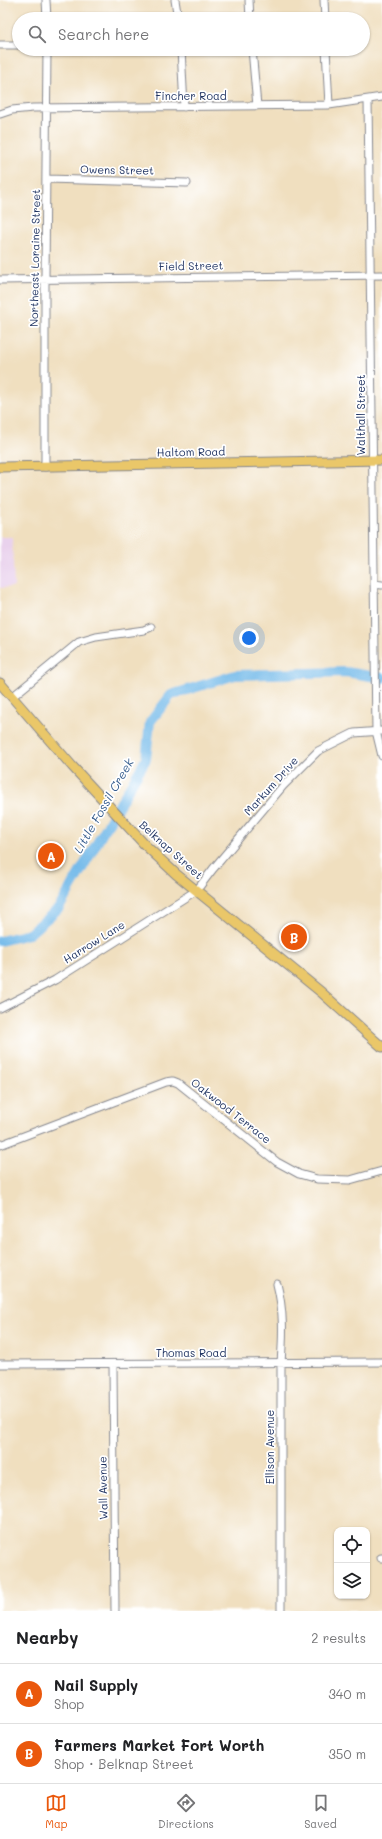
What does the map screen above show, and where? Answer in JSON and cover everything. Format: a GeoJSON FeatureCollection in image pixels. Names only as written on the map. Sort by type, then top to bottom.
{"type":"FeatureCollection","features":[{"type":"Feature","properties":{"kind":"main road","name":"Haltom Road"},"geometry":{"type":"LineString","coordinates":[[0,467],[377,460]]}},
{"type":"Feature","properties":{"kind":"main road","name":"Belknap Street"},"geometry":{"type":"LineString","coordinates":[[0,683],[102,800],[176,874],[198,890],[347,1014],[382,1040]]}},
{"type":"Feature","properties":{"kind":"main road","name":"Belknap Street"},"geometry":{"type":"LineString","coordinates":[[347,1014],[382,1048]]}},
{"type":"Feature","properties":{"kind":"street"},"geometry":{"type":"LineString","coordinates":[[46,0],[46,12]]}},
{"type":"Feature","properties":{"kind":"street"},"geometry":{"type":"LineString","coordinates":[[175,0],[177,12]]}},
{"type":"Feature","properties":{"kind":"street"},"geometry":{"type":"LineString","coordinates":[[249,0],[250,12]]}},
{"type":"Feature","properties":{"kind":"street"},"geometry":{"type":"LineString","coordinates":[[324,0],[325,12]]}},
{"type":"Feature","properties":{"kind":"street"},"geometry":{"type":"LineString","coordinates":[[0,45],[12,45]]}},
{"type":"Feature","properties":{"kind":"street","name":"Northeast Loraine Street"},"geometry":{"type":"LineString","coordinates":[[45,467],[47,56]]}},
{"type":"Feature","properties":{"kind":"street"},"geometry":{"type":"LineString","coordinates":[[182,56],[184,107]]}},
{"type":"Feature","properties":{"kind":"street"},"geometry":{"type":"LineString","coordinates":[[253,56],[257,106]]}},
{"type":"Feature","properties":{"kind":"street"},"geometry":{"type":"LineString","coordinates":[[326,56],[329,105]]}},
{"type":"Feature","properties":{"kind":"street","name":"Fincher Road"},"geometry":{"type":"LineString","coordinates":[[0,114],[12,110],[47,108],[329,105],[382,98]]}},
{"type":"Feature","properties":{"kind":"street","name":"Walthall Street"},"geometry":{"type":"LineString","coordinates":[[368,100],[370,276],[377,460],[374,584],[375,698],[382,756]]}},
{"type":"Feature","properties":{"kind":"street","name":"Owens Street"},"geometry":{"type":"LineString","coordinates":[[47,179],[187,183]]}},
{"type":"Feature","properties":{"kind":"street","name":"Field Street"},"geometry":{"type":"LineString","coordinates":[[0,280],[382,275]]}},
{"type":"Feature","properties":{"kind":"street"},"geometry":{"type":"LineString","coordinates":[[374,584],[382,585]]}},
{"type":"Feature","properties":{"kind":"street"},"geometry":{"type":"LineString","coordinates":[[12,697],[79,642],[96,637],[144,630],[151,627]]}},
{"type":"Feature","properties":{"kind":"street","name":"Markum Drive"},"geometry":{"type":"LineString","coordinates":[[198,890],[213,869],[283,786],[318,752],[354,733],[379,731]]}},
{"type":"Feature","properties":{"kind":"street","name":"Harrow Lane"},"geometry":{"type":"LineString","coordinates":[[0,1008],[55,980],[198,890]]}},
{"type":"Feature","properties":{"kind":"street","name":"Oakwood Terrace"},"geometry":{"type":"LineString","coordinates":[[0,1146],[98,1107],[166,1082],[173,1081],[184,1087],[277,1162],[299,1174],[317,1179],[350,1180],[382,1171]]}},
{"type":"Feature","properties":{"kind":"street","name":"Ellison Avenue"},"geometry":{"type":"LineString","coordinates":[[278,1284],[282,1304],[281,1611]]}},
{"type":"Feature","properties":{"kind":"street","name":"Thomas Road"},"geometry":{"type":"LineString","coordinates":[[0,1364],[382,1362]]}},
{"type":"Feature","properties":{"kind":"street","name":"Wall Avenue"},"geometry":{"type":"LineString","coordinates":[[113,1364],[115,1611]]}},
{"type":"Feature","properties":{"kind":"shaded area"},"geometry":{"type":"Polygon","coordinates":[[[0,537],[12,537],[14,587],[0,588],[0,537]]]}},
{"type":"Feature","properties":{"kind":"waterway","name":"Little Fossil Creek"},"geometry":{"type":"LineString","coordinates":[[0,941],[29,934],[59,908],[146,759],[150,722],[171,695],[235,675],[346,672],[382,678]]}},
{"type":"Feature","properties":{"kind":"place","name":"Nail Supply"},"geometry":{"type":"Point","coordinates":[51,856]}},
{"type":"Feature","properties":{"kind":"place","name":"Farmers Market Fort Worth"},"geometry":{"type":"Point","coordinates":[294,937]}}]}
